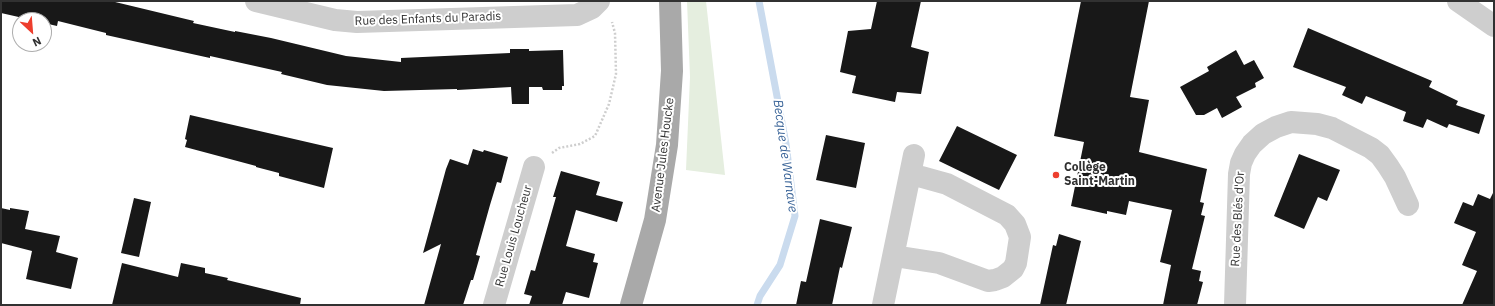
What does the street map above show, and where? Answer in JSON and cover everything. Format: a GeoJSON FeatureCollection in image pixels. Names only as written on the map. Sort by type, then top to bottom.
{"type":"FeatureCollection","features":[{"type":"Feature","properties":{"kind":"main road","name":"Avenue Jules Houcke"},"geometry":{"type":"LineString","coordinates":[[631,305],[655,220],[667,145],[672,71],[670,1]]}},
{"type":"Feature","properties":{"kind":"street","name":"Rue des Enfants du Paradis"},"geometry":{"type":"LineString","coordinates":[[256,1],[335,20],[357,22],[577,15],[592,8],[599,1]]}},
{"type":"Feature","properties":{"kind":"street"},"geometry":{"type":"LineString","coordinates":[[1458,1],[1494,26]]}},
{"type":"Feature","properties":{"kind":"street","name":"Rue des Blés d'Or"},"geometry":{"type":"LineString","coordinates":[[1235,305],[1241,163],[1252,144],[1262,134],[1291,122],[1317,124],[1332,128],[1371,148],[1380,155],[1396,177],[1408,204]]}},
{"type":"Feature","properties":{"kind":"street","name":"Rue Louis Loucheur"},"geometry":{"type":"LineString","coordinates":[[494,305],[542,162]]}},
{"type":"Feature","properties":{"kind":"street"},"geometry":{"type":"LineString","coordinates":[[884,305],[894,256],[913,164],[947,184],[1007,215],[1015,224],[1020,237],[1016,263],[1013,269],[1003,277],[996,280],[988,281],[981,279],[939,263],[894,256]]}},
{"type":"Feature","properties":{"kind":"path"},"geometry":{"type":"LineString","coordinates":[[542,162],[558,148],[580,144],[595,136],[609,104],[616,74],[615,33],[612,20]]}},
{"type":"Feature","properties":{"kind":"green space"},"geometry":{"type":"Polygon","coordinates":[[[687,1],[706,1],[725,175],[686,170],[690,77],[687,1]]]}},
{"type":"Feature","properties":{"kind":"building"},"geometry":{"type":"Polygon","coordinates":[[[1,1],[111,1],[194,21],[193,23],[271,38],[346,56],[401,62],[401,58],[510,53],[510,49],[529,49],[529,51],[563,50],[564,86],[562,86],[562,90],[543,90],[542,87],[529,87],[529,104],[512,104],[511,87],[457,90],[384,91],[327,85],[281,74],[282,72],[106,35],[106,33],[58,21],[57,26],[52,25],[52,12],[12,12],[12,15],[1,13],[1,1]]]}},
{"type":"Feature","properties":{"kind":"building"},"geometry":{"type":"Polygon","coordinates":[[[877,1],[921,1],[911,47],[929,52],[921,94],[897,92],[895,102],[852,93],[856,76],[840,72],[848,31],[871,29],[877,1]]]}},
{"type":"Feature","properties":{"kind":"building"},"geometry":{"type":"Polygon","coordinates":[[[1081,1],[1149,1],[1130,97],[1149,100],[1139,152],[1207,169],[1200,202],[1204,203],[1201,215],[1205,216],[1192,269],[1201,271],[1199,281],[1203,282],[1197,305],[1163,305],[1171,265],[1160,262],[1172,210],[1129,201],[1126,215],[1107,211],[1107,214],[1071,206],[1084,142],[1054,136],[1081,1]]]}},
{"type":"Feature","properties":{"kind":"building"},"geometry":{"type":"Polygon","coordinates":[[[1308,28],[1432,81],[1429,87],[1458,101],[1456,105],[1485,115],[1479,134],[1449,124],[1447,128],[1427,119],[1423,128],[1403,121],[1406,112],[1366,96],[1362,104],[1342,95],[1346,87],[1293,67],[1308,28]]]}},
{"type":"Feature","properties":{"kind":"building"},"geometry":{"type":"Polygon","coordinates":[[[1236,50],[1244,65],[1254,60],[1264,78],[1255,83],[1256,87],[1236,97],[1242,107],[1222,118],[1217,108],[1204,115],[1196,115],[1180,87],[1209,71],[1207,67],[1236,50]]]}},
{"type":"Feature","properties":{"kind":"building"},"geometry":{"type":"Polygon","coordinates":[[[190,115],[333,148],[324,188],[279,176],[279,173],[256,166],[185,147],[187,140],[185,139],[190,115]]]}},
{"type":"Feature","properties":{"kind":"building"},"geometry":{"type":"Polygon","coordinates":[[[957,126],[1017,155],[999,190],[939,161],[957,126]]]}},
{"type":"Feature","properties":{"kind":"building"},"geometry":{"type":"Polygon","coordinates":[[[826,135],[865,143],[856,188],[816,180],[826,135]]]}},
{"type":"Feature","properties":{"kind":"building"},"geometry":{"type":"Polygon","coordinates":[[[473,149],[483,152],[484,150],[508,157],[501,183],[497,182],[490,205],[476,255],[480,256],[473,280],[471,280],[463,305],[424,305],[441,244],[423,253],[446,169],[450,159],[468,165],[473,149]]]}},
{"type":"Feature","properties":{"kind":"building"},"geometry":{"type":"Polygon","coordinates":[[[1299,154],[1340,170],[1327,201],[1318,197],[1304,229],[1274,216],[1299,154]]]}},
{"type":"Feature","properties":{"kind":"building"},"geometry":{"type":"Polygon","coordinates":[[[561,171],[600,182],[596,195],[623,202],[617,222],[576,210],[566,246],[595,254],[593,262],[598,263],[589,298],[566,292],[562,305],[529,305],[532,296],[524,294],[531,270],[535,271],[556,197],[553,197],[561,171]]]}},
{"type":"Feature","properties":{"kind":"building"},"geometry":{"type":"Polygon","coordinates":[[[1494,191],[1494,305],[1462,305],[1477,271],[1462,265],[1476,232],[1454,223],[1463,202],[1473,206],[1478,194],[1490,199],[1494,191]]]}},
{"type":"Feature","properties":{"kind":"building"},"geometry":{"type":"Polygon","coordinates":[[[134,198],[151,202],[139,257],[121,253],[134,198]]]}},
{"type":"Feature","properties":{"kind":"building"},"geometry":{"type":"Polygon","coordinates":[[[1,208],[29,211],[25,229],[60,236],[56,252],[78,258],[71,289],[26,279],[32,251],[1,243],[1,208]]]}},
{"type":"Feature","properties":{"kind":"building"},"geometry":{"type":"Polygon","coordinates":[[[820,219],[852,227],[842,268],[840,267],[832,305],[796,305],[801,281],[806,282],[820,219]]]}},
{"type":"Feature","properties":{"kind":"building"},"geometry":{"type":"Polygon","coordinates":[[[1059,234],[1081,241],[1066,305],[1040,305],[1053,245],[1056,246],[1059,234]]]}},
{"type":"Feature","properties":{"kind":"building"},"geometry":{"type":"Polygon","coordinates":[[[122,263],[178,277],[181,263],[205,268],[205,273],[228,278],[227,280],[301,298],[300,305],[112,305],[122,263]]]}},
{"type":"Feature","properties":{"kind":"waterway","name":"Becque de Warnave"},"geometry":{"type":"LineString","coordinates":[[757,305],[760,296],[780,265],[795,216],[786,144],[759,1]]}},
{"type":"Feature","properties":{"kind":"place","name":"Collège Saint-Martin"},"geometry":{"type":"Point","coordinates":[1056,175]}}]}
